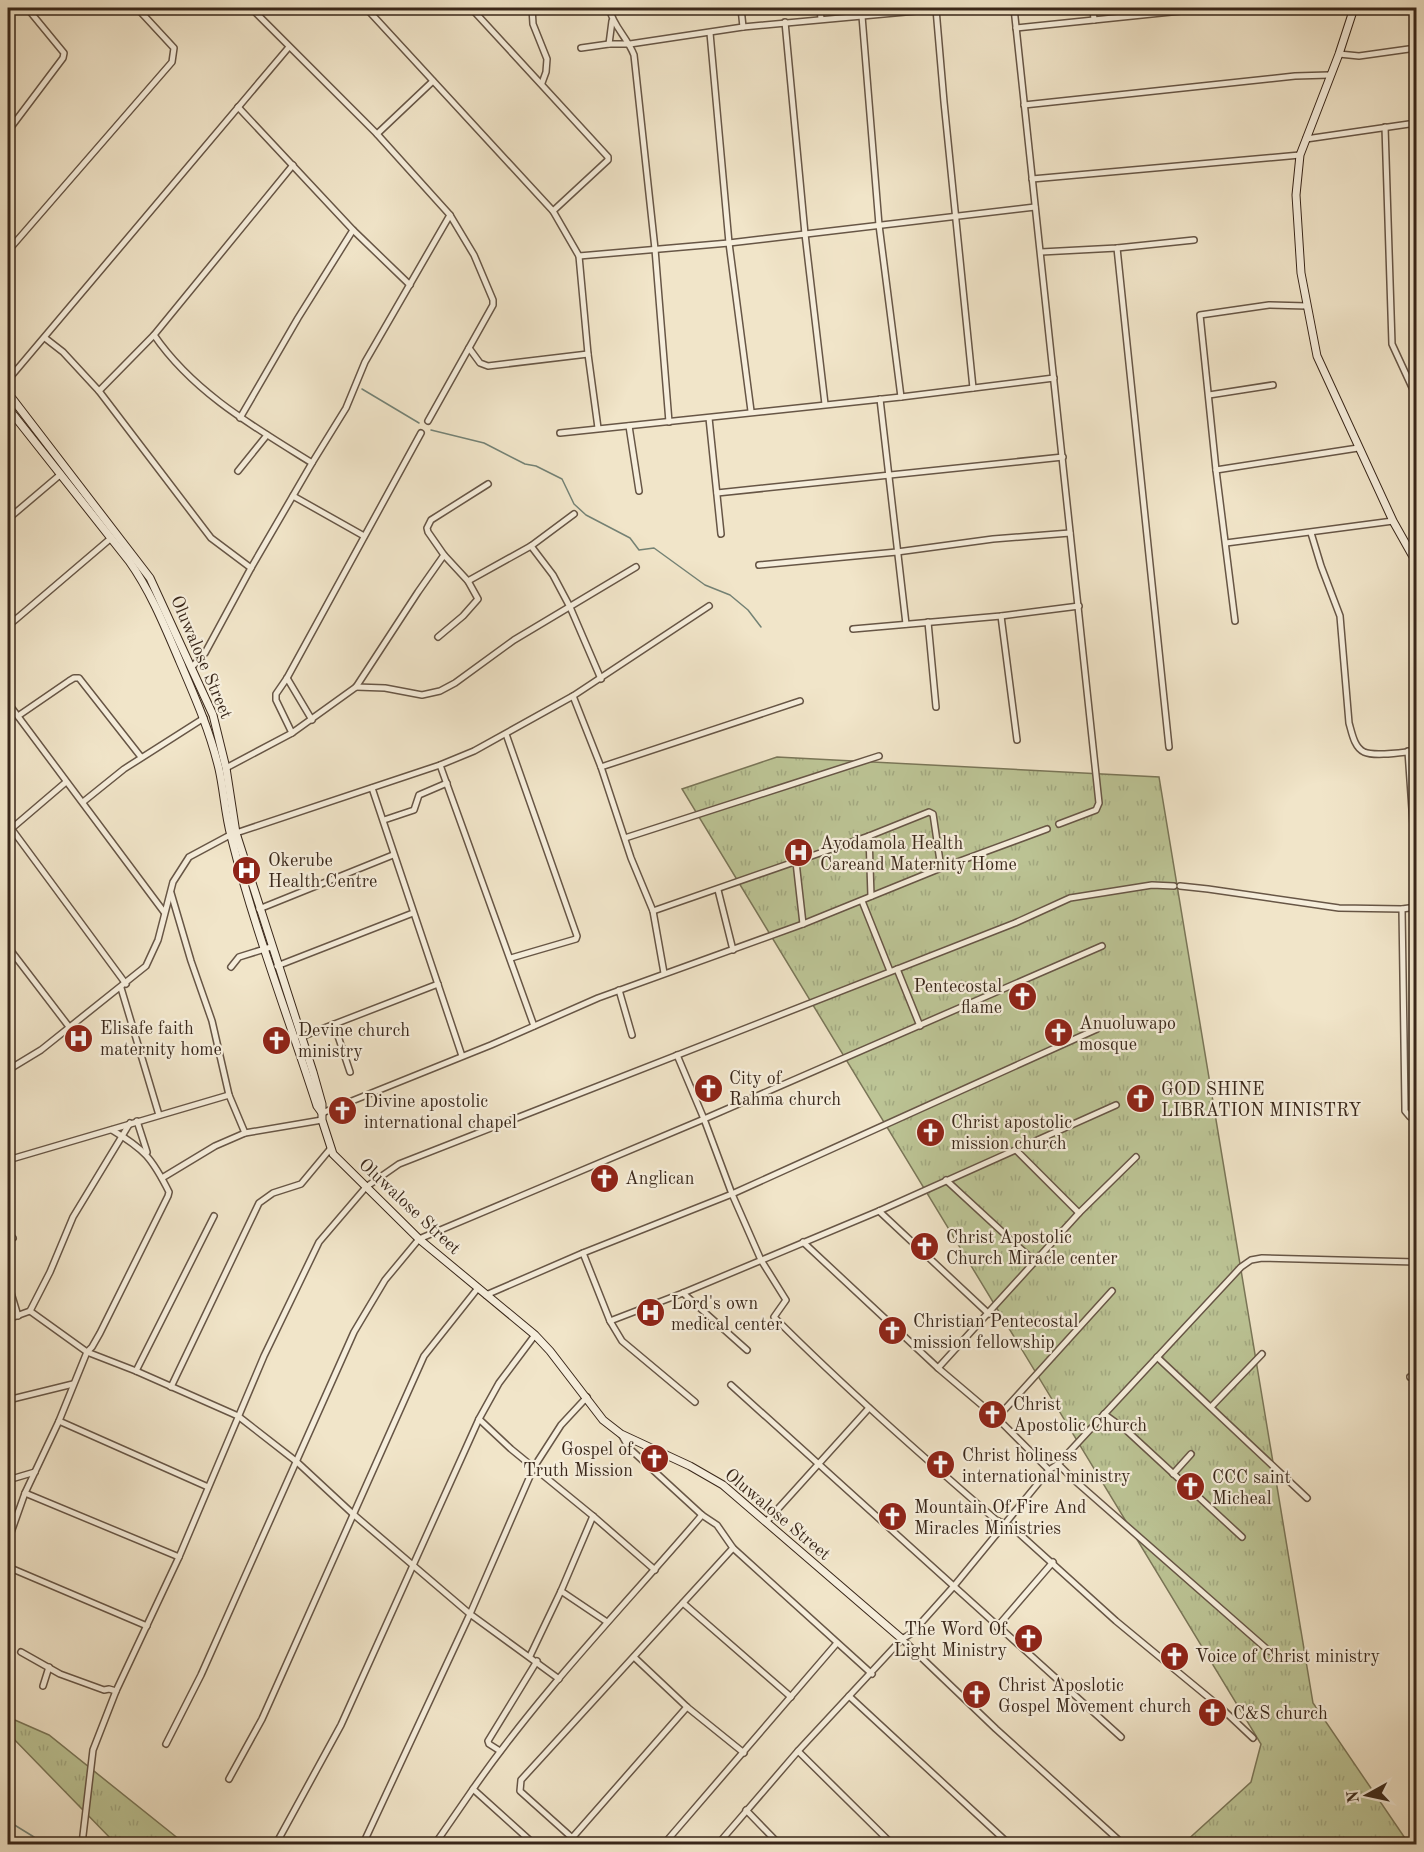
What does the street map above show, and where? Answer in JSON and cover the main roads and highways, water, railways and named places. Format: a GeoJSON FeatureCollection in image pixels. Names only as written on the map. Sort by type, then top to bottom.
{"type":"FeatureCollection","features":[{"type":"Feature","properties":{"kind":"waterway"},"geometry":{"type":"LineString","coordinates":[[362,389],[419,423]]}},
{"type":"Feature","properties":{"kind":"waterway"},"geometry":{"type":"LineString","coordinates":[[431,430],[484,443],[525,464],[536,466],[562,479],[574,504],[586,515],[630,538],[639,550],[654,548],[705,585],[730,595],[748,610],[761,627]]}},
{"type":"Feature","properties":{"kind":"waterway"},"geometry":{"type":"LineString","coordinates":[[8,1821],[34,1837],[40,1844]]}},
{"type":"Feature","properties":{"kind":"place","name":"Ayodamola Health Careand Maternity Home"},"geometry":{"type":"Point","coordinates":[799,853]}},
{"type":"Feature","properties":{"kind":"place","name":"Okerube Health Centre"},"geometry":{"type":"Point","coordinates":[247,870]}},
{"type":"Feature","properties":{"kind":"place","name":"Pentecostal flame"},"geometry":{"type":"Point","coordinates":[1023,996]}},
{"type":"Feature","properties":{"kind":"place","name":"Anuoluwapo mosque"},"geometry":{"type":"Point","coordinates":[1058,1033]}},
{"type":"Feature","properties":{"kind":"place","name":"Elisafe faith maternity home"},"geometry":{"type":"Point","coordinates":[79,1038]}},
{"type":"Feature","properties":{"kind":"place","name":"Devine church ministry"},"geometry":{"type":"Point","coordinates":[277,1040]}},
{"type":"Feature","properties":{"kind":"place","name":"City of Rahma church"},"geometry":{"type":"Point","coordinates":[708,1088]}},
{"type":"Feature","properties":{"kind":"place","name":"GOD SHINE LIBRATION MINISTRY"},"geometry":{"type":"Point","coordinates":[1140,1099]}},
{"type":"Feature","properties":{"kind":"place","name":"Divine apostolic international chapel"},"geometry":{"type":"Point","coordinates":[343,1111]}},
{"type":"Feature","properties":{"kind":"place","name":"Christ apostolic mission church"},"geometry":{"type":"Point","coordinates":[930,1132]}},
{"type":"Feature","properties":{"kind":"place","name":"Anglican"},"geometry":{"type":"Point","coordinates":[604,1178]}},
{"type":"Feature","properties":{"kind":"place","name":"Christ Apostolic Church Miracle center"},"geometry":{"type":"Point","coordinates":[925,1247]}},
{"type":"Feature","properties":{"kind":"place","name":"Lord's own medical center"},"geometry":{"type":"Point","coordinates":[650,1313]}},
{"type":"Feature","properties":{"kind":"place","name":"Christian Pentecostal mission fellowship"},"geometry":{"type":"Point","coordinates":[892,1331]}},
{"type":"Feature","properties":{"kind":"place","name":"Christ Apostolic Church"},"geometry":{"type":"Point","coordinates":[992,1414]}},
{"type":"Feature","properties":{"kind":"place","name":"Gospel of Truth Mission"},"geometry":{"type":"Point","coordinates":[654,1459]}},
{"type":"Feature","properties":{"kind":"place","name":"Christ holiness international ministry"},"geometry":{"type":"Point","coordinates":[941,1465]}},
{"type":"Feature","properties":{"kind":"place","name":"CCC saint Micheal"},"geometry":{"type":"Point","coordinates":[1191,1487]}},
{"type":"Feature","properties":{"kind":"place","name":"Mountain Of Fire And Miracles Ministries"},"geometry":{"type":"Point","coordinates":[893,1517]}},
{"type":"Feature","properties":{"kind":"place","name":"The Word Of Light Ministry"},"geometry":{"type":"Point","coordinates":[1028,1639]}},
{"type":"Feature","properties":{"kind":"place","name":"Voice of Christ ministry"},"geometry":{"type":"Point","coordinates":[1174,1656]}},
{"type":"Feature","properties":{"kind":"place","name":"Christ Aposlotic Gospel Movement church"},"geometry":{"type":"Point","coordinates":[977,1695]}},
{"type":"Feature","properties":{"kind":"place","name":"C&S church"},"geometry":{"type":"Point","coordinates":[1212,1713]}}]}
